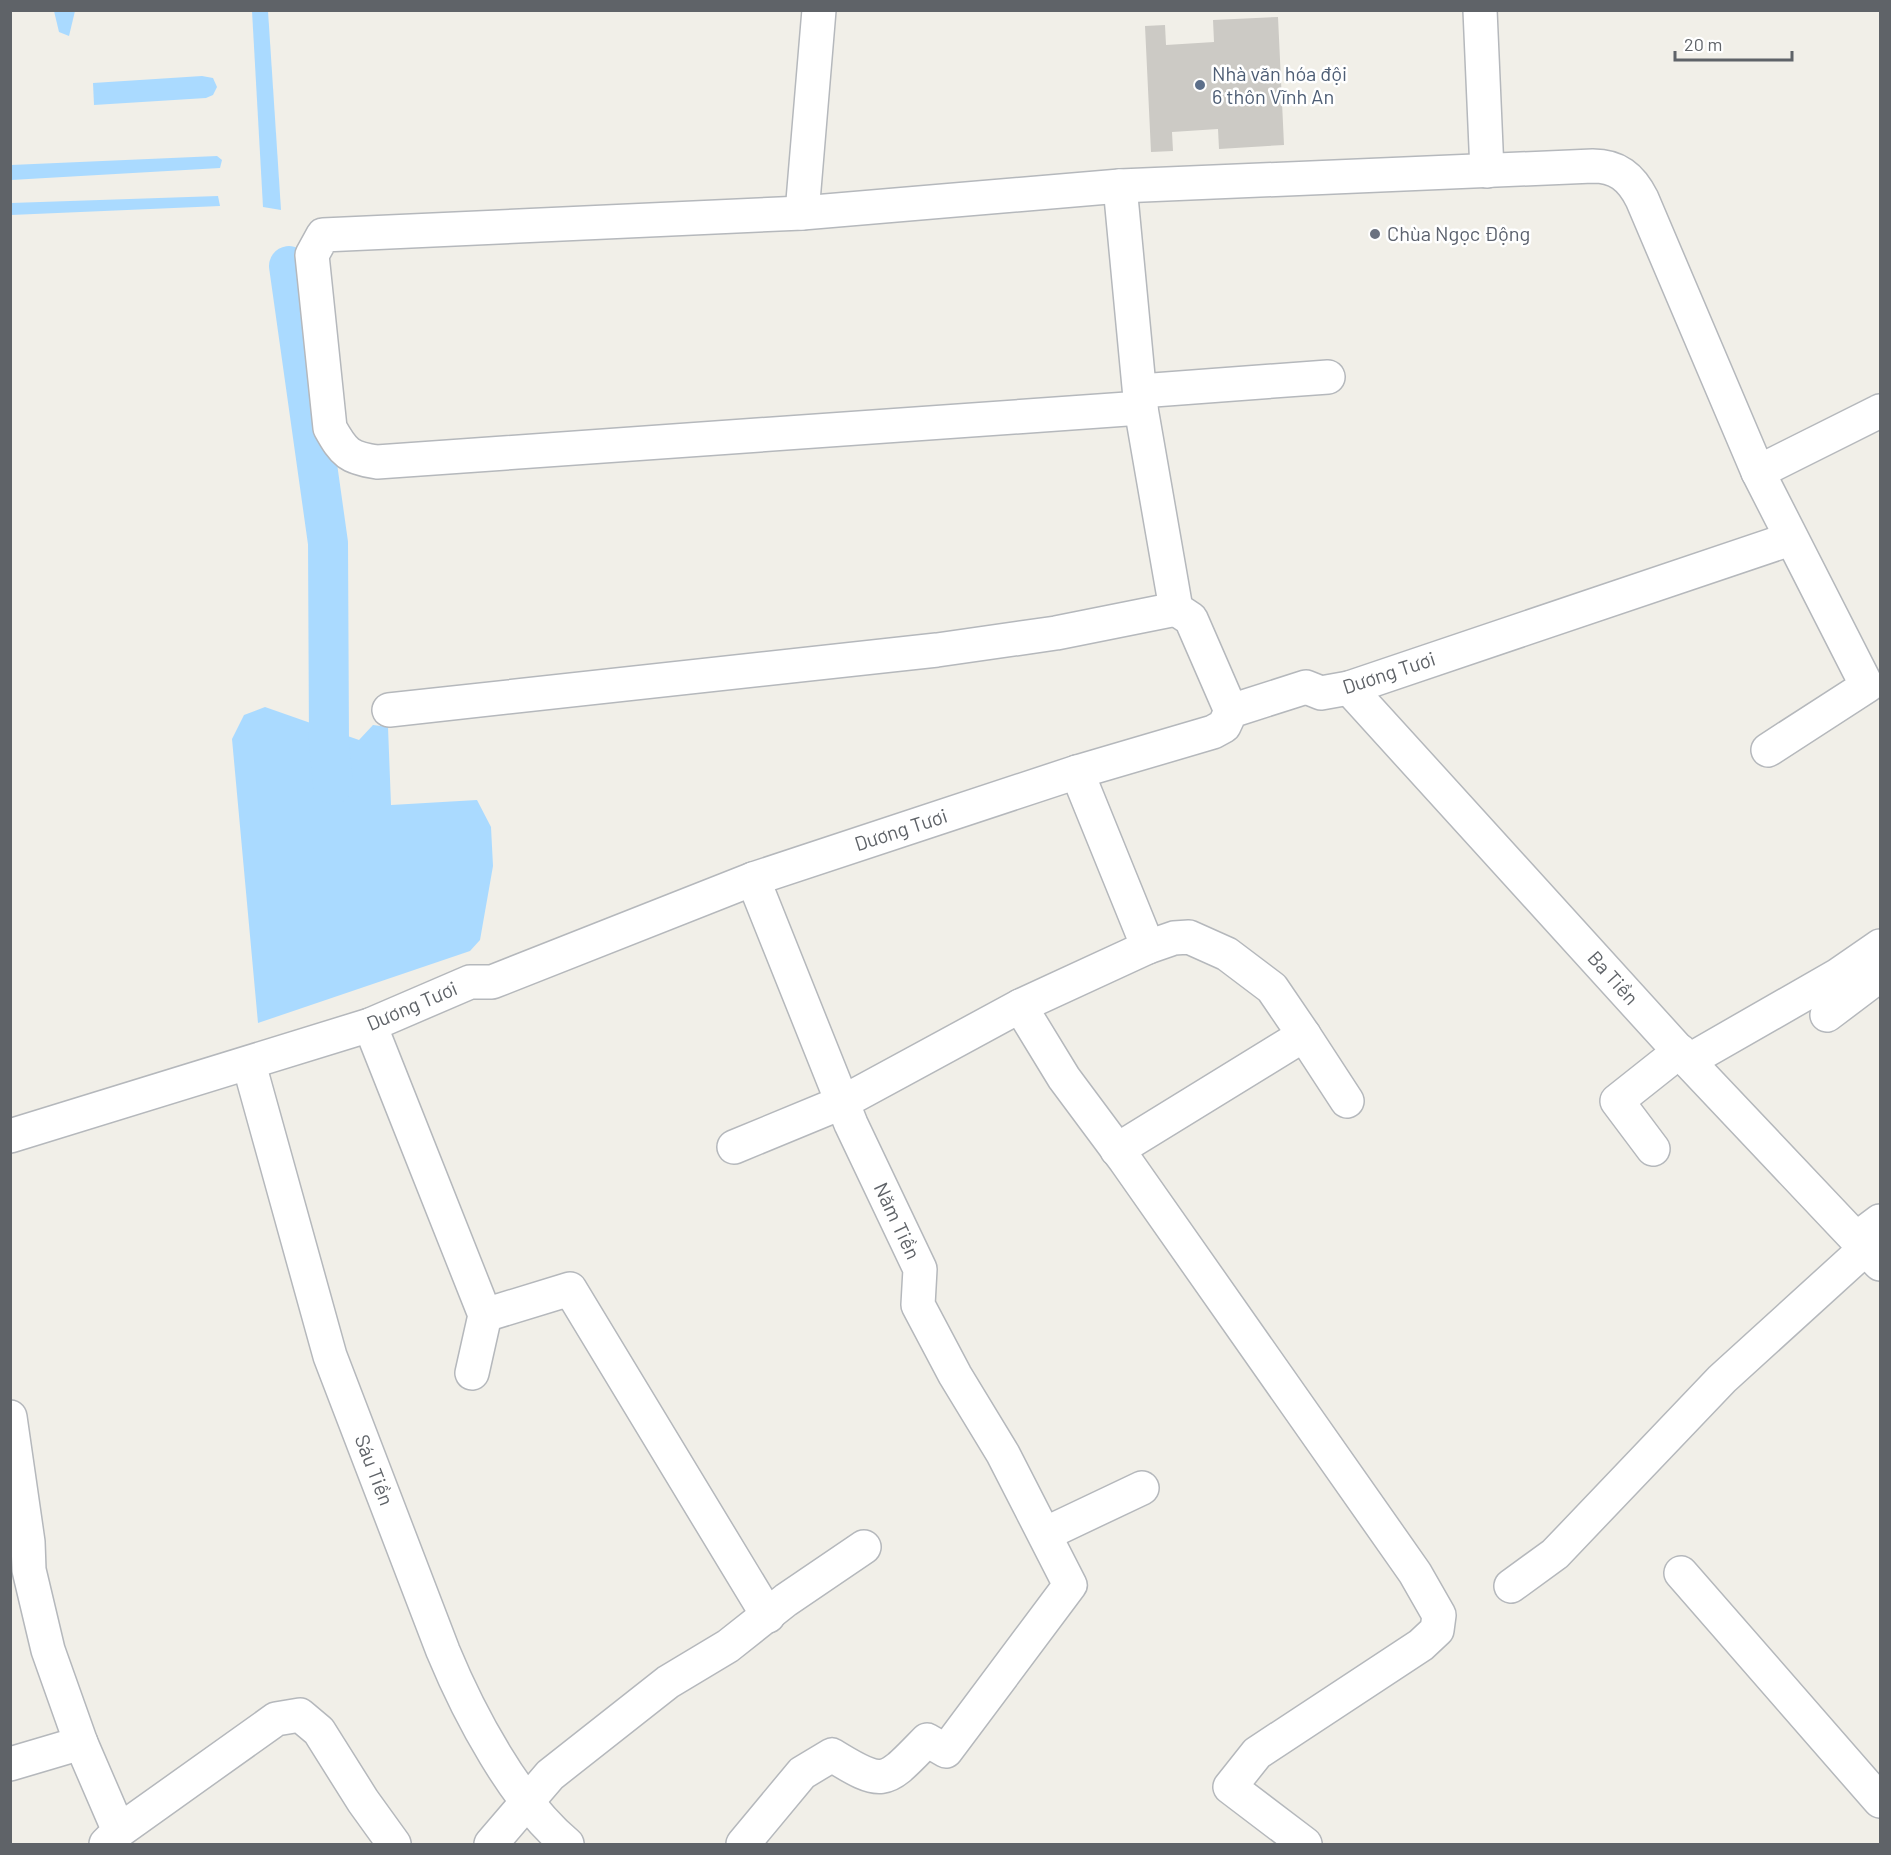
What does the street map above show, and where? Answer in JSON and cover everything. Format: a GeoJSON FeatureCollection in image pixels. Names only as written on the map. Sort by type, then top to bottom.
{"type":"FeatureCollection","features":[{"type":"Feature","properties":{"kind":"street"},"geometry":{"type":"LineString","coordinates":[[802,213],[819,10]]}},
{"type":"Feature","properties":{"kind":"street"},"geometry":{"type":"LineString","coordinates":[[1480,10],[1487,171]]}},
{"type":"Feature","properties":{"kind":"street"},"geometry":{"type":"LineString","coordinates":[[1328,377],[1141,400],[377,462],[355,459],[342,448],[330,428],[312,255],[323,235],[802,213],[1120,186],[1604,166],[1614,168],[1630,179],[1642,198],[1758,472],[1790,539],[1874,688],[1768,750]]}},
{"type":"Feature","properties":{"kind":"street"},"geometry":{"type":"LineString","coordinates":[[1120,186],[1141,400],[1176,609]]}},
{"type":"Feature","properties":{"kind":"street"},"geometry":{"type":"LineString","coordinates":[[1758,472],[1881,411]]}},
{"type":"Feature","properties":{"kind":"street","name":"Dương Tươi"},"geometry":{"type":"LineString","coordinates":[[10,1136],[370,1025],[470,982],[492,982],[753,879],[1077,772],[1213,732],[1224,726],[1231,711],[1306,687],[1321,693],[1349,688],[1790,539]]}},
{"type":"Feature","properties":{"kind":"street"},"geometry":{"type":"LineString","coordinates":[[389,710],[937,650],[1056,633],[1176,609],[1191,619],[1231,711]]}},
{"type":"Feature","properties":{"kind":"street","name":"Ba Tiền"},"geometry":{"type":"LineString","coordinates":[[1349,688],[1684,1056],[1871,1243]]}},
{"type":"Feature","properties":{"kind":"street"},"geometry":{"type":"LineString","coordinates":[[1077,772],[1148,947]]}},
{"type":"Feature","properties":{"kind":"street","name":"Năm Tiền"},"geometry":{"type":"LineString","coordinates":[[743,1845],[802,1773],[832,1755],[867,1777],[893,1774],[927,1740],[946,1751],[1070,1585],[1045,1534],[918,1305],[920,1269],[851,1124],[753,879]]}},
{"type":"Feature","properties":{"kind":"street"},"geometry":{"type":"LineString","coordinates":[[734,1147],[843,1102],[1020,1006],[1148,947],[1174,938],[1189,937],[1227,954],[1272,988],[1347,1101]]}},
{"type":"Feature","properties":{"kind":"street"},"geometry":{"type":"LineString","coordinates":[[1653,1149],[1617,1101],[1684,1056],[1838,975],[1881,946]]}},
{"type":"Feature","properties":{"kind":"street"},"geometry":{"type":"LineString","coordinates":[[1827,1015],[1881,975]]}},
{"type":"Feature","properties":{"kind":"street"},"geometry":{"type":"LineString","coordinates":[[1020,1006],[1064,1078],[1118,1150],[1415,1573],[1439,1615],[1437,1630],[1421,1645],[1257,1753],[1230,1786],[1305,1845]]}},
{"type":"Feature","properties":{"kind":"street"},"geometry":{"type":"LineString","coordinates":[[370,1025],[485,1315],[472,1373]]}},
{"type":"Feature","properties":{"kind":"street"},"geometry":{"type":"LineString","coordinates":[[1118,1150],[1304,1035]]}},
{"type":"Feature","properties":{"kind":"street","name":"Sáu Tiền"},"geometry":{"type":"LineString","coordinates":[[249,1064],[330,1356],[458,1685],[488,1740],[528,1802],[545,1826],[567,1845]]}},
{"type":"Feature","properties":{"kind":"street"},"geometry":{"type":"LineString","coordinates":[[1511,1586],[1555,1554],[1722,1379],[1871,1243]]}},
{"type":"Feature","properties":{"kind":"street"},"geometry":{"type":"LineString","coordinates":[[485,1315],[570,1289],[768,1616]]}},
{"type":"Feature","properties":{"kind":"street"},"geometry":{"type":"LineString","coordinates":[[10,1417],[28,1542],[20,1572],[113,1838],[276,1719],[300,1715],[319,1731],[394,1845]]}},
{"type":"Feature","properties":{"kind":"street"},"geometry":{"type":"LineString","coordinates":[[1045,1534],[1142,1488]]}},
{"type":"Feature","properties":{"kind":"street"},"geometry":{"type":"LineString","coordinates":[[491,1845],[550,1775],[659,1689],[728,1646],[786,1600],[864,1547]]}},
{"type":"Feature","properties":{"kind":"street"},"geometry":{"type":"LineString","coordinates":[[1681,1573],[1881,1802]]}},
{"type":"Feature","properties":{"kind":"street"},"geometry":{"type":"LineString","coordinates":[[10,1764],[81,1743]]}},
{"type":"Feature","properties":{"kind":"water"},"geometry":{"type":"Polygon","coordinates":[[[54,11],[75,11],[69,36],[59,32],[54,11]]]}},
{"type":"Feature","properties":{"kind":"water"},"geometry":{"type":"Polygon","coordinates":[[[252,11],[268,11],[281,210],[263,207],[252,11]]]}},
{"type":"Feature","properties":{"kind":"water"},"geometry":{"type":"Polygon","coordinates":[[[202,76],[213,78],[217,87],[213,95],[206,98],[94,105],[93,83],[202,76]]]}},
{"type":"Feature","properties":{"kind":"water"},"geometry":{"type":"Polygon","coordinates":[[[217,156],[222,160],[220,168],[11,180],[11,165],[217,156]]]}},
{"type":"Feature","properties":{"kind":"water"},"geometry":{"type":"Polygon","coordinates":[[[218,196],[220,206],[11,215],[11,203],[218,196]]]}},
{"type":"Feature","properties":{"kind":"water"},"geometry":{"type":"Polygon","coordinates":[[[265,707],[359,740],[373,725],[388,727],[391,805],[477,800],[491,827],[493,866],[480,940],[470,951],[258,1023],[232,739],[244,715],[265,707]]]}},
{"type":"Feature","properties":{"kind":"building"},"geometry":{"type":"Polygon","coordinates":[[[1278,17],[1284,145],[1219,149],[1218,129],[1172,132],[1173,151],[1151,152],[1145,26],[1165,25],[1166,45],[1214,42],[1213,20],[1278,17]]]}},
{"type":"Feature","properties":{"kind":"waterway"},"geometry":{"type":"LineString","coordinates":[[289,266],[328,543],[329,743],[333,784]]}},
{"type":"Feature","properties":{"kind":"place","name":"Nhà văn hóa đội 6 thôn Vĩnh An"},"geometry":{"type":"Point","coordinates":[1200,85]}},
{"type":"Feature","properties":{"kind":"place","name":"Chùa Ngọc Động"},"geometry":{"type":"Point","coordinates":[1375,234]}}]}
